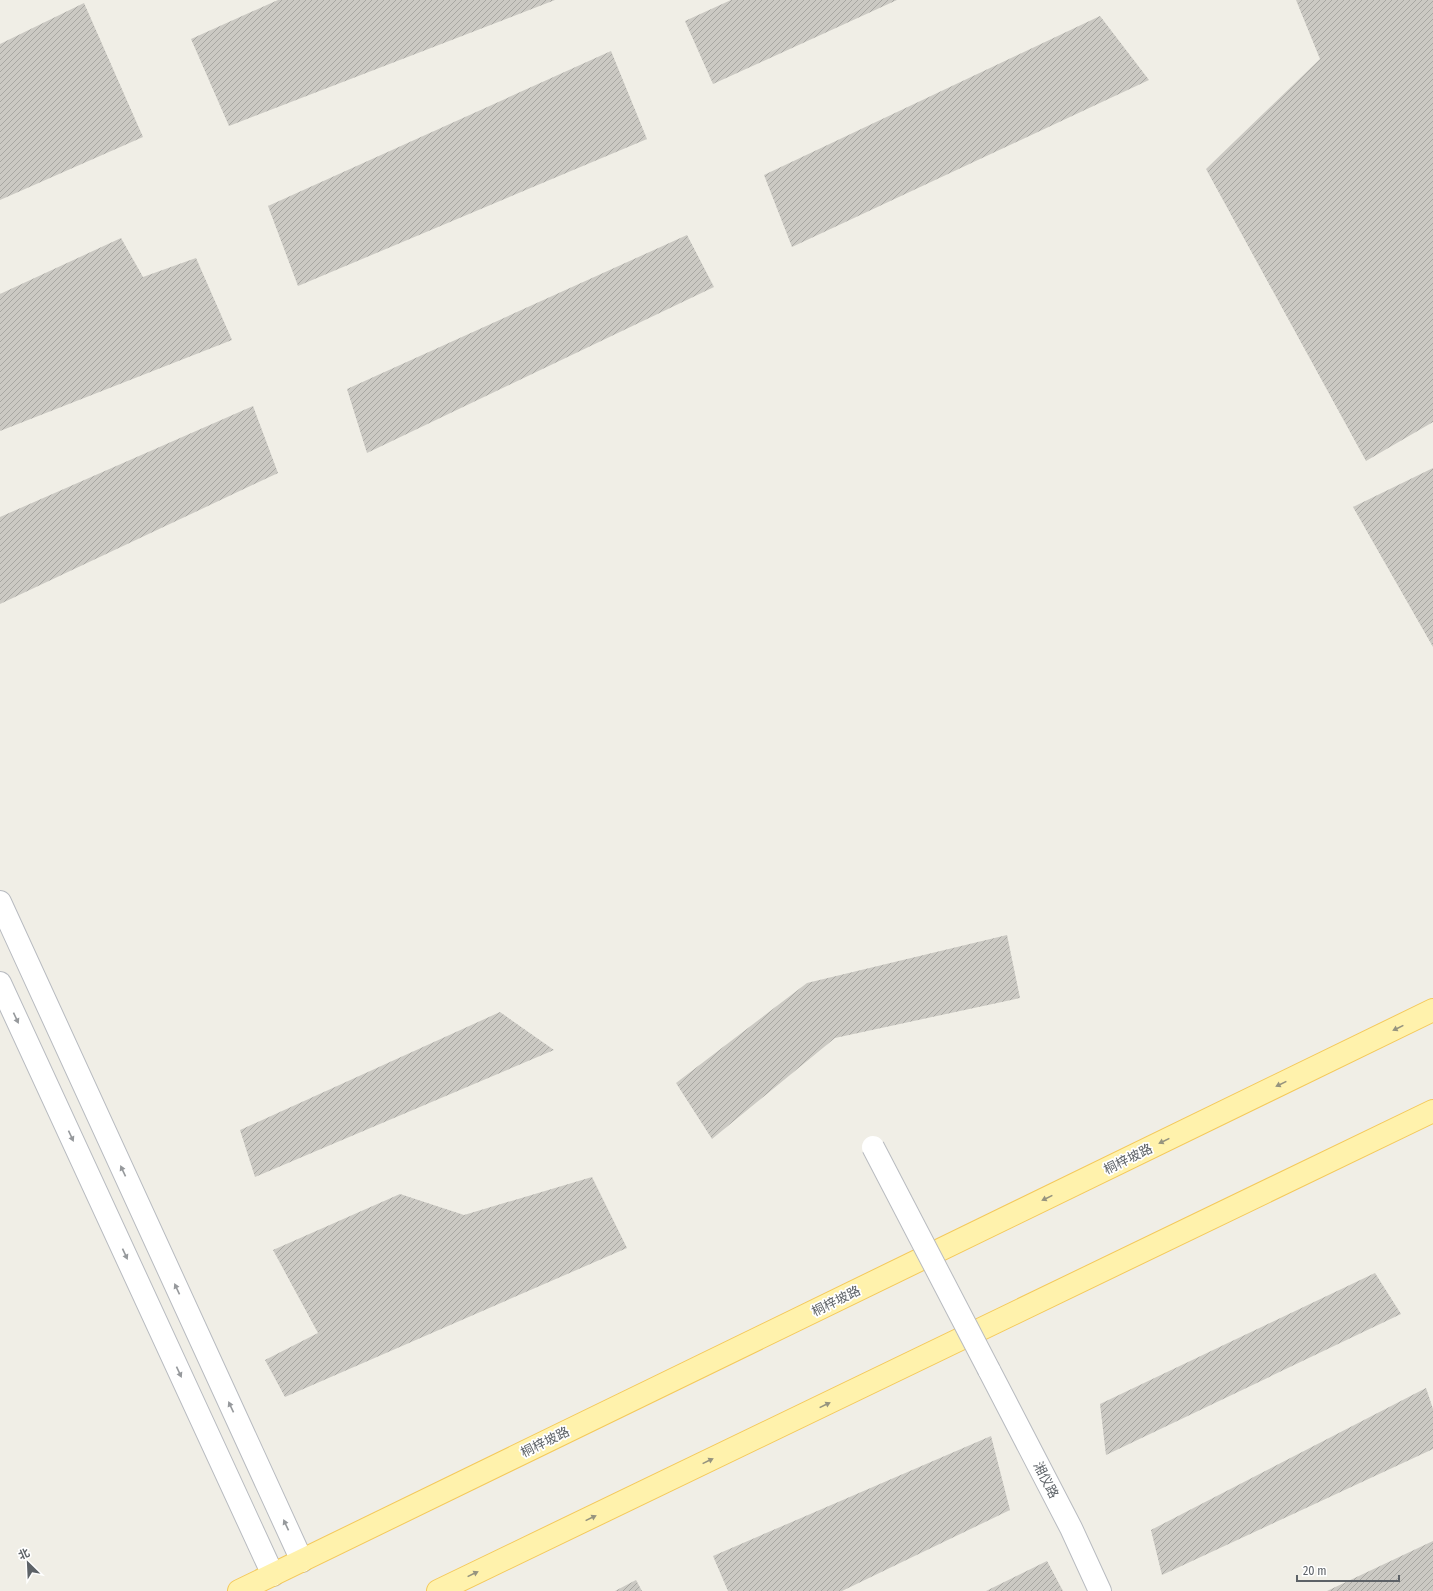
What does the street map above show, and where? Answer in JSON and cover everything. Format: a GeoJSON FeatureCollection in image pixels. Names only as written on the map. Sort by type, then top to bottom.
{"type":"FeatureCollection","features":[{"type":"Feature","properties":{"kind":"main road","name":"桐梓坡路"},"geometry":{"type":"LineString","coordinates":[[239,1591],[1433,1010]]}},
{"type":"Feature","properties":{"kind":"main road"},"geometry":{"type":"LineString","coordinates":[[438,1591],[1433,1111]]}},
{"type":"Feature","properties":{"kind":"street"},"geometry":{"type":"LineString","coordinates":[[0,902],[302,1561]]}},
{"type":"Feature","properties":{"kind":"street"},"geometry":{"type":"LineString","coordinates":[[0,983],[273,1575]]}},
{"type":"Feature","properties":{"kind":"street","name":"湘仪路"},"geometry":{"type":"LineString","coordinates":[[873,1147],[1071,1528],[1100,1591]]}},
{"type":"Feature","properties":{"kind":"building"},"geometry":{"type":"Polygon","coordinates":[[[278,0],[555,0],[229,126],[191,39],[278,0]]]}},
{"type":"Feature","properties":{"kind":"building"},"geometry":{"type":"Polygon","coordinates":[[[731,0],[897,0],[713,84],[685,21],[731,0]]]}},
{"type":"Feature","properties":{"kind":"building"},"geometry":{"type":"Polygon","coordinates":[[[1296,0],[1433,0],[1433,422],[1366,461],[1206,169],[1320,59],[1296,0]]]}},
{"type":"Feature","properties":{"kind":"building"},"geometry":{"type":"Polygon","coordinates":[[[84,3],[143,137],[0,200],[0,44],[84,3]]]}},
{"type":"Feature","properties":{"kind":"building"},"geometry":{"type":"Polygon","coordinates":[[[1100,16],[1149,80],[792,247],[764,175],[1100,16]]]}},
{"type":"Feature","properties":{"kind":"building"},"geometry":{"type":"Polygon","coordinates":[[[611,51],[647,139],[298,286],[268,206],[611,51]]]}},
{"type":"Feature","properties":{"kind":"building"},"geometry":{"type":"Polygon","coordinates":[[[687,235],[714,287],[367,453],[347,389],[687,235]]]}},
{"type":"Feature","properties":{"kind":"building"},"geometry":{"type":"Polygon","coordinates":[[[121,238],[143,277],[196,258],[232,340],[0,431],[0,294],[121,238]]]}},
{"type":"Feature","properties":{"kind":"building"},"geometry":{"type":"Polygon","coordinates":[[[253,406],[278,473],[0,604],[0,517],[253,406]]]}},
{"type":"Feature","properties":{"kind":"building"},"geometry":{"type":"Polygon","coordinates":[[[1433,468],[1433,647],[1353,507],[1433,468]]]}},
{"type":"Feature","properties":{"kind":"building"},"geometry":{"type":"Polygon","coordinates":[[[1007,935],[1020,998],[835,1038],[712,1139],[676,1083],[807,983],[1007,935]]]}},
{"type":"Feature","properties":{"kind":"building"},"geometry":{"type":"Polygon","coordinates":[[[500,1012],[554,1050],[255,1177],[240,1130],[500,1012]]]}},
{"type":"Feature","properties":{"kind":"building"},"geometry":{"type":"Polygon","coordinates":[[[592,1177],[627,1248],[285,1397],[265,1360],[318,1333],[273,1250],[400,1194],[464,1215],[592,1177]]]}},
{"type":"Feature","properties":{"kind":"building"},"geometry":{"type":"Polygon","coordinates":[[[1375,1273],[1401,1314],[1106,1455],[1100,1404],[1375,1273]]]}},
{"type":"Feature","properties":{"kind":"building"},"geometry":{"type":"Polygon","coordinates":[[[1426,1388],[1433,1409],[1433,1449],[1162,1575],[1151,1530],[1426,1388]]]}},
{"type":"Feature","properties":{"kind":"building"},"geometry":{"type":"Polygon","coordinates":[[[991,1436],[1010,1510],[842,1591],[728,1591],[713,1556],[991,1436]]]}},
{"type":"Feature","properties":{"kind":"building"},"geometry":{"type":"Polygon","coordinates":[[[1433,1541],[1433,1591],[1327,1591],[1433,1541]]]}},
{"type":"Feature","properties":{"kind":"building"},"geometry":{"type":"Polygon","coordinates":[[[1047,1561],[1063,1591],[986,1591],[1047,1561]]]}},
{"type":"Feature","properties":{"kind":"building"},"geometry":{"type":"Polygon","coordinates":[[[636,1580],[642,1591],[615,1591],[636,1580]]]}}]}
